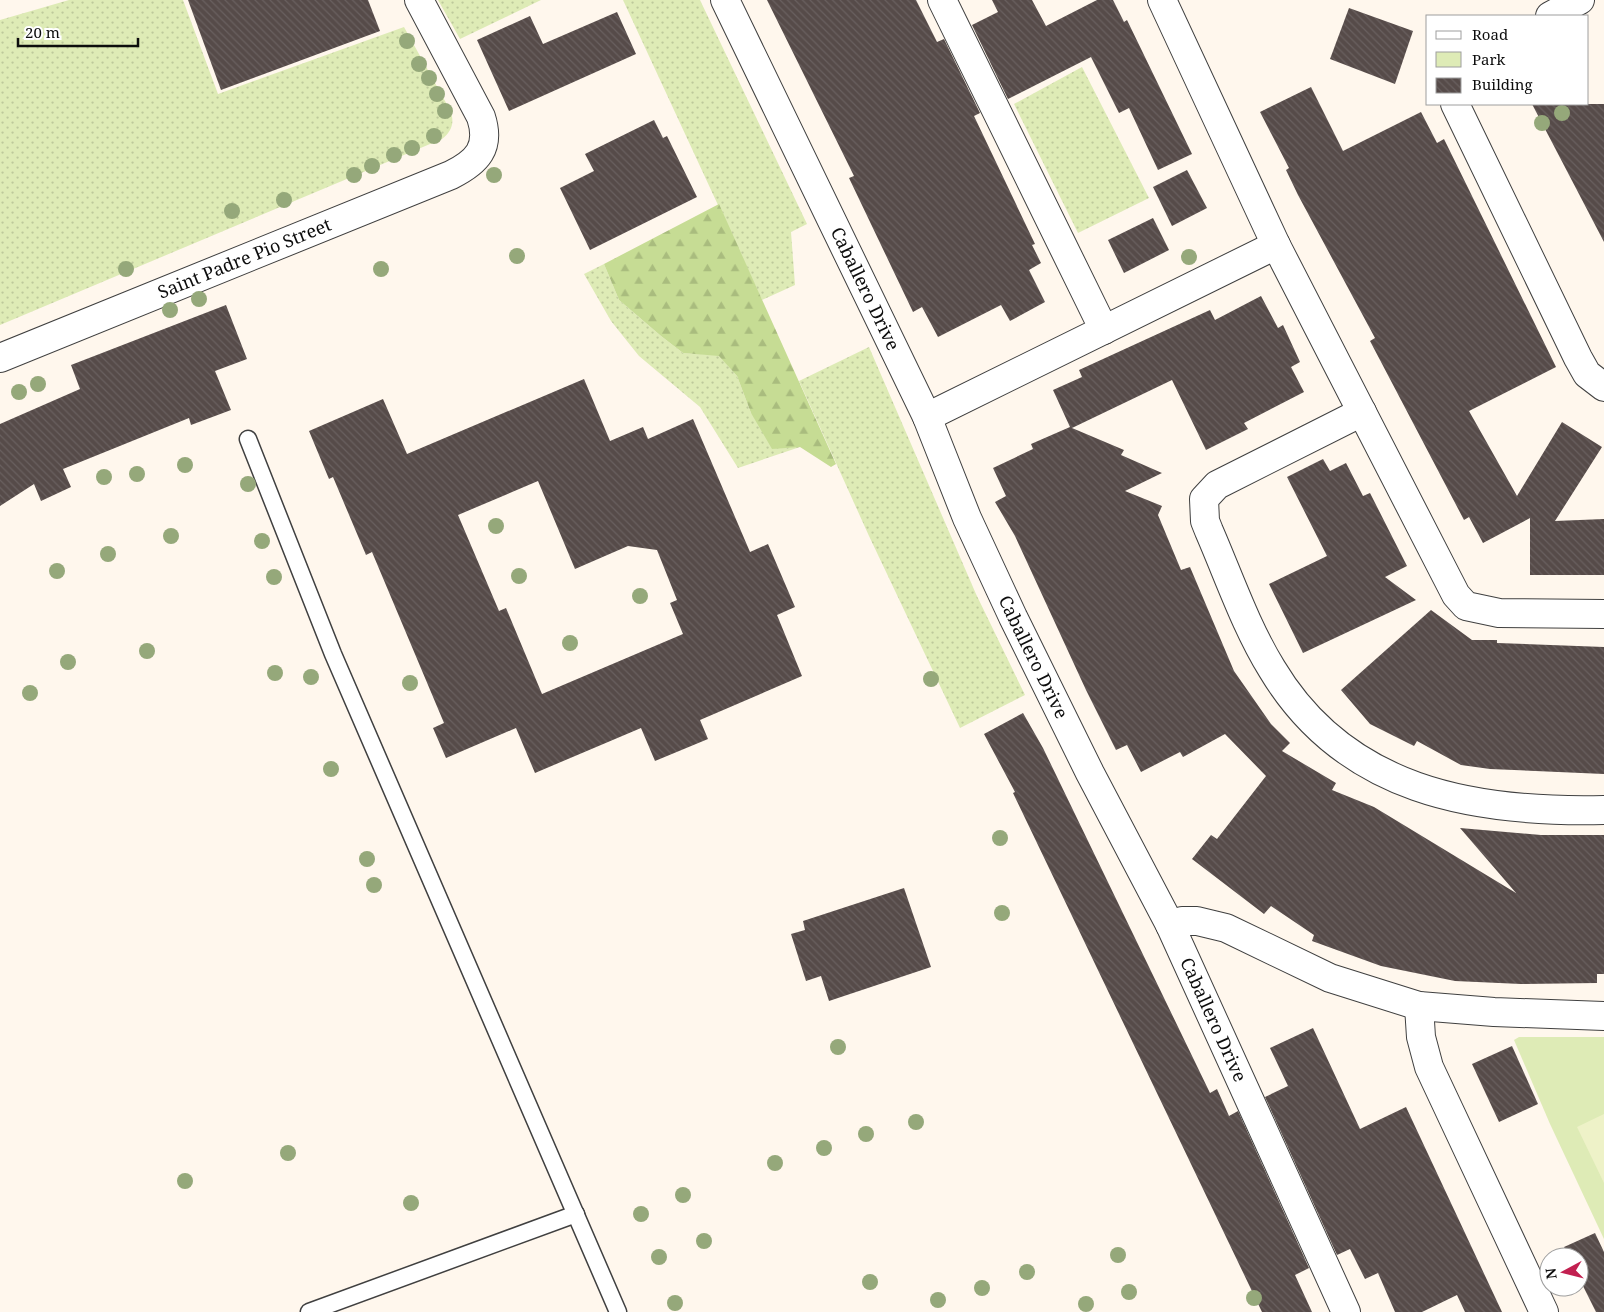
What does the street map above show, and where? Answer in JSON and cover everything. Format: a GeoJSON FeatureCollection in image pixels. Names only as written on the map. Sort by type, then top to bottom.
{"type":"FeatureCollection","features":[{"type":"Feature","properties":{"kind":"street","name":"Saint Padre Pio Street"},"geometry":{"type":"LineString","coordinates":[[0,358],[468,166],[481,150],[484,131],[481,118],[419,0]]}},
{"type":"Feature","properties":{"kind":"street","name":"Caballero Drive"},"geometry":{"type":"LineString","coordinates":[[725,0],[927,417],[967,518],[1012,617],[1090,773],[1170,925],[1346,1312]]}},
{"type":"Feature","properties":{"kind":"street"},"geometry":{"type":"LineString","coordinates":[[942,0],[1104,330]]}},
{"type":"Feature","properties":{"kind":"street"},"geometry":{"type":"LineString","coordinates":[[1162,0],[1276,245],[1447,583],[1466,606],[1499,613],[1604,614]]}},
{"type":"Feature","properties":{"kind":"street"},"geometry":{"type":"LineString","coordinates":[[1552,15],[1580,0]]}},
{"type":"Feature","properties":{"kind":"street"},"geometry":{"type":"LineString","coordinates":[[1454,105],[1578,358],[1587,374],[1604,387]]}},
{"type":"Feature","properties":{"kind":"street"},"geometry":{"type":"LineString","coordinates":[[927,417],[1276,245]]}},
{"type":"Feature","properties":{"kind":"street"},"geometry":{"type":"LineString","coordinates":[[1362,412],[1216,485],[1204,499],[1205,521],[1272,669],[1290,696],[1334,743],[1398,779],[1457,799],[1506,808],[1604,810]]}},
{"type":"Feature","properties":{"kind":"street"},"geometry":{"type":"LineString","coordinates":[[1170,925],[1182,921],[1197,921],[1226,928],[1330,978],[1419,1006],[1469,1011],[1604,1016]]}},
{"type":"Feature","properties":{"kind":"street"},"geometry":{"type":"LineString","coordinates":[[1419,1006],[1421,1037],[1429,1067],[1544,1312]]}},
{"type":"Feature","properties":{"kind":"lane"},"geometry":{"type":"LineString","coordinates":[[248,439],[332,654],[618,1312]]}},
{"type":"Feature","properties":{"kind":"lane"},"geometry":{"type":"LineString","coordinates":[[309,1312],[576,1214]]}},
{"type":"Feature","properties":{"kind":"green space"},"geometry":{"type":"Polygon","coordinates":[[[69,0],[183,0],[218,94],[404,27],[450,110],[452,126],[442,139],[0,325],[0,20],[69,0]]]}},
{"type":"Feature","properties":{"kind":"green space"},"geometry":{"type":"Polygon","coordinates":[[[438,0],[541,0],[460,39],[438,0]]]}},
{"type":"Feature","properties":{"kind":"green space"},"geometry":{"type":"Polygon","coordinates":[[[623,0],[700,0],[807,224],[791,232],[795,285],[762,300],[623,0]]]}},
{"type":"Feature","properties":{"kind":"green space"},"geometry":{"type":"Polygon","coordinates":[[[1082,67],[1149,198],[1078,233],[1014,104],[1082,67]]]}},
{"type":"Feature","properties":{"kind":"green space"},"geometry":{"type":"Polygon","coordinates":[[[719,204],[836,464],[831,467],[800,447],[772,449],[751,413],[737,376],[719,356],[683,353],[619,300],[604,264],[719,204]]]}},
{"type":"Feature","properties":{"kind":"green space"},"geometry":{"type":"Polygon","coordinates":[[[604,264],[619,300],[683,353],[719,355],[737,376],[751,413],[800,447],[738,468],[700,407],[639,356],[611,321],[584,274],[604,264]]]}},
{"type":"Feature","properties":{"kind":"green space"},"geometry":{"type":"Polygon","coordinates":[[[869,347],[976,594],[1025,695],[960,728],[869,536],[799,381],[869,347]]]}},
{"type":"Feature","properties":{"kind":"green space"},"geometry":{"type":"Polygon","coordinates":[[[1519,1037],[1604,1037],[1604,1239],[1550,1124],[1514,1040],[1519,1037]]]}},
{"type":"Feature","properties":{"kind":"green space"},"geometry":{"type":"Polygon","coordinates":[[[1604,1114],[1604,1183],[1577,1127],[1604,1114]]]}},
{"type":"Feature","properties":{"kind":"building"},"geometry":{"type":"Polygon","coordinates":[[[188,0],[368,0],[380,31],[221,90],[188,0]]]}},
{"type":"Feature","properties":{"kind":"building"},"geometry":{"type":"Polygon","coordinates":[[[767,0],[916,0],[937,42],[944,39],[980,113],[974,116],[1035,244],[1032,245],[1041,263],[1029,270],[1045,302],[1010,321],[1001,305],[938,337],[922,307],[913,312],[849,178],[854,176],[767,0]]]}},
{"type":"Feature","properties":{"kind":"building"},"geometry":{"type":"Polygon","coordinates":[[[992,0],[1032,0],[1046,26],[1097,0],[1113,0],[1124,22],[1127,20],[1192,154],[1158,170],[1129,108],[1119,113],[1091,57],[1008,99],[972,25],[998,12],[992,0]]]}},
{"type":"Feature","properties":{"kind":"building"},"geometry":{"type":"Polygon","coordinates":[[[1349,8],[1413,31],[1395,84],[1330,59],[1349,8]]]}},
{"type":"Feature","properties":{"kind":"building"},"geometry":{"type":"Polygon","coordinates":[[[617,12],[636,54],[509,111],[477,40],[530,16],[543,44],[617,12]]]}},
{"type":"Feature","properties":{"kind":"building"},"geometry":{"type":"Polygon","coordinates":[[[1311,87],[1343,151],[1421,112],[1437,143],[1444,139],[1556,367],[1469,411],[1517,496],[1562,422],[1602,447],[1555,521],[1604,519],[1604,575],[1530,575],[1530,518],[1483,543],[1469,517],[1464,520],[1370,341],[1375,338],[1298,195],[1286,170],[1289,168],[1260,112],[1311,87]]]}},
{"type":"Feature","properties":{"kind":"building"},"geometry":{"type":"Polygon","coordinates":[[[1604,104],[1604,242],[1533,105],[1604,104]]]}},
{"type":"Feature","properties":{"kind":"building"},"geometry":{"type":"Polygon","coordinates":[[[654,120],[663,138],[667,136],[697,197],[590,250],[560,188],[594,171],[585,154],[654,120]]]}},
{"type":"Feature","properties":{"kind":"building"},"geometry":{"type":"Polygon","coordinates":[[[1187,170],[1207,208],[1172,226],[1153,187],[1187,170]]]}},
{"type":"Feature","properties":{"kind":"building"},"geometry":{"type":"Polygon","coordinates":[[[1153,218],[1169,250],[1124,273],[1108,240],[1153,218]]]}},
{"type":"Feature","properties":{"kind":"building"},"geometry":{"type":"Polygon","coordinates":[[[1261,296],[1278,328],[1283,325],[1300,362],[1291,367],[1304,392],[1244,423],[1248,429],[1206,450],[1172,380],[1072,428],[1124,450],[1121,455],[1162,473],[1125,491],[1162,506],[1158,515],[1181,570],[1190,567],[1234,671],[1271,724],[1290,743],[1282,751],[1336,783],[1332,790],[1374,807],[1516,893],[1460,828],[1541,835],[1604,835],[1604,974],[1597,974],[1597,983],[1521,984],[1455,981],[1381,966],[1312,941],[1314,935],[1271,906],[1264,914],[1192,859],[1211,835],[1217,839],[1266,776],[1225,734],[1183,757],[1180,752],[1141,772],[1127,745],[1116,750],[1086,690],[1015,536],[995,502],[1006,496],[993,468],[1033,449],[1031,444],[1070,427],[1053,390],[1082,377],[1079,370],[1210,310],[1215,320],[1261,296]]]}},
{"type":"Feature","properties":{"kind":"building"},"geometry":{"type":"Polygon","coordinates":[[[226,305],[247,359],[215,371],[231,410],[191,425],[189,418],[63,469],[71,487],[41,501],[34,484],[0,506],[0,424],[80,389],[71,365],[226,305]]]}},
{"type":"Feature","properties":{"kind":"building"},"geometry":{"type":"Polygon","coordinates":[[[584,379],[610,441],[643,427],[648,439],[693,419],[750,552],[768,544],[795,607],[777,615],[802,676],[700,720],[708,739],[655,761],[641,728],[535,773],[516,728],[446,758],[433,728],[444,723],[372,552],[366,555],[333,477],[329,479],[309,431],[383,399],[407,454],[584,379]],[[538,481],[458,515],[499,611],[506,608],[542,694],[683,634],[670,603],[677,600],[657,550],[628,546],[575,569],[538,481]]]}},
{"type":"Feature","properties":{"kind":"building"},"geometry":{"type":"Polygon","coordinates":[[[1323,459],[1330,471],[1346,463],[1363,496],[1370,493],[1407,566],[1385,577],[1416,600],[1303,653],[1269,584],[1327,556],[1287,477],[1323,459]]]}},
{"type":"Feature","properties":{"kind":"building"},"geometry":{"type":"Polygon","coordinates":[[[1431,610],[1472,640],[1497,640],[1497,643],[1604,647],[1604,774],[1490,769],[1461,765],[1417,741],[1414,746],[1370,724],[1341,690],[1431,610]]]}},
{"type":"Feature","properties":{"kind":"building"},"geometry":{"type":"Polygon","coordinates":[[[1023,713],[1043,748],[1210,1093],[1217,1089],[1229,1116],[1238,1111],[1309,1268],[1295,1275],[1312,1312],[1262,1312],[1013,793],[1015,792],[984,734],[1023,713]]]}},
{"type":"Feature","properties":{"kind":"building"},"geometry":{"type":"Polygon","coordinates":[[[904,888],[931,967],[829,1001],[821,976],[806,981],[791,934],[805,930],[803,921],[904,888]]]}},
{"type":"Feature","properties":{"kind":"building"},"geometry":{"type":"Polygon","coordinates":[[[1313,1028],[1360,1129],[1406,1107],[1502,1312],[1465,1312],[1457,1295],[1422,1312],[1395,1312],[1378,1273],[1365,1279],[1350,1249],[1337,1255],[1265,1097],[1288,1086],[1270,1048],[1313,1028]]]}},
{"type":"Feature","properties":{"kind":"building"},"geometry":{"type":"Polygon","coordinates":[[[1512,1046],[1538,1104],[1499,1122],[1472,1064],[1512,1046]]]}},
{"type":"Feature","properties":{"kind":"building"},"geometry":{"type":"Polygon","coordinates":[[[1595,1233],[1604,1252],[1604,1312],[1596,1312],[1588,1297],[1589,1247],[1564,1247],[1595,1233]]]}}]}
